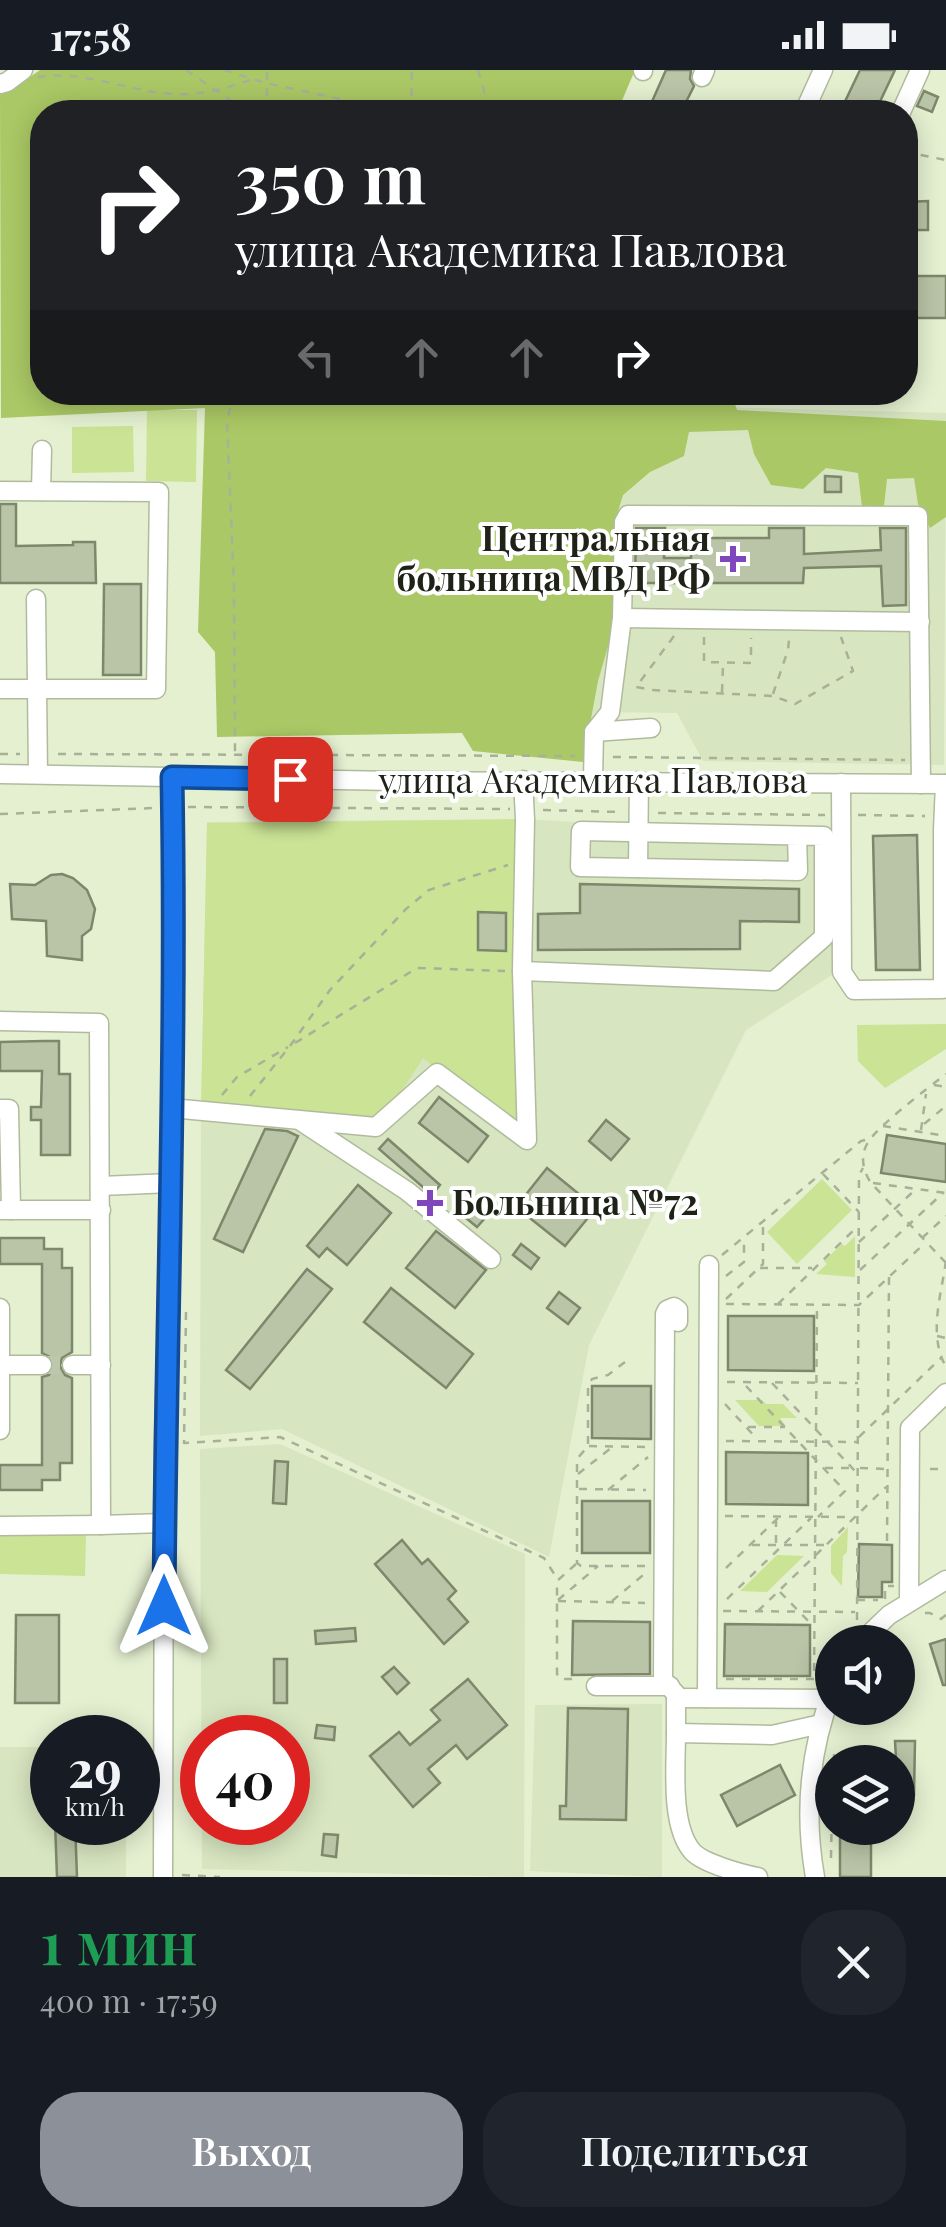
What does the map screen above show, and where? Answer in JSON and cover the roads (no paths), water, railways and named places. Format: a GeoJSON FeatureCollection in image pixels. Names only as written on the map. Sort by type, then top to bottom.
{"type":"FeatureCollection","features":[{"type":"Feature","properties":{"kind":"street"},"geometry":{"type":"LineString","coordinates":[[809,100],[823,70]]}},
{"type":"Feature","properties":{"kind":"street"},"geometry":{"type":"LineString","coordinates":[[906,100],[920,70]]}},
{"type":"Feature","properties":{"kind":"street"},"geometry":{"type":"LineString","coordinates":[[0,84],[31,73]]}},
{"type":"Feature","properties":{"kind":"street"},"geometry":{"type":"LineString","coordinates":[[41,492],[42,450]]}},
{"type":"Feature","properties":{"kind":"street"},"geometry":{"type":"LineString","coordinates":[[0,491],[160,492],[156,689],[0,690]]}},
{"type":"Feature","properties":{"kind":"street"},"geometry":{"type":"LineString","coordinates":[[593,780],[594,732],[610,712],[622,618],[624,522],[628,515],[918,516],[921,784]]}},
{"type":"Feature","properties":{"kind":"street"},"geometry":{"type":"LineString","coordinates":[[36,598],[38,774]]}},
{"type":"Feature","properties":{"kind":"street"},"geometry":{"type":"LineString","coordinates":[[622,618],[920,622]]}},
{"type":"Feature","properties":{"kind":"street"},"geometry":{"type":"LineString","coordinates":[[594,732],[651,728]]}},
{"type":"Feature","properties":{"kind":"street","name":"улица Академика Павлова"},"geometry":{"type":"LineString","coordinates":[[0,774],[946,784]]}},
{"type":"Feature","properties":{"kind":"street"},"geometry":{"type":"LineString","coordinates":[[171,1876],[164,1523],[172,777]]}},
{"type":"Feature","properties":{"kind":"street"},"geometry":{"type":"LineString","coordinates":[[171,1108],[376,1127],[437,1073],[528,1140],[522,971],[523,780]]}},
{"type":"Feature","properties":{"kind":"street"},"geometry":{"type":"LineString","coordinates":[[638,868],[640,781]]}},
{"type":"Feature","properties":{"kind":"street"},"geometry":{"type":"LineString","coordinates":[[841,782],[842,972],[854,990],[943,989],[946,784]]}},
{"type":"Feature","properties":{"kind":"street"},"geometry":{"type":"LineString","coordinates":[[522,971],[774,981],[824,937],[824,836],[581,831],[580,867],[798,871],[798,836]]}},
{"type":"Feature","properties":{"kind":"street"},"geometry":{"type":"LineString","coordinates":[[0,1021],[99,1022],[100,1525]]}},
{"type":"Feature","properties":{"kind":"street"},"geometry":{"type":"LineString","coordinates":[[0,1109],[9,1109],[5,1210],[101,1210]]}},
{"type":"Feature","properties":{"kind":"street"},"geometry":{"type":"LineString","coordinates":[[297,1119],[407,1191],[491,1258]]}},
{"type":"Feature","properties":{"kind":"street"},"geometry":{"type":"LineString","coordinates":[[100,1186],[170,1183]]}},
{"type":"Feature","properties":{"kind":"street"},"geometry":{"type":"LineString","coordinates":[[707,1698],[708,1382],[717,1302],[709,1265]]}},
{"type":"Feature","properties":{"kind":"street"},"geometry":{"type":"LineString","coordinates":[[0,1308],[0,1430]]}},
{"type":"Feature","properties":{"kind":"street"},"geometry":{"type":"LineString","coordinates":[[678,1322],[678,1310],[667,1310],[662,1447],[663,1680],[673,1692],[676,1817],[692,1852],[732,1871],[758,1877]]}},
{"type":"Feature","properties":{"kind":"street"},"geometry":{"type":"LineString","coordinates":[[1,1365],[42,1365]]}},
{"type":"Feature","properties":{"kind":"street"},"geometry":{"type":"LineString","coordinates":[[72,1365],[101,1365]]}},
{"type":"Feature","properties":{"kind":"street"},"geometry":{"type":"LineString","coordinates":[[917,1602],[910,1428],[946,1393]]}},
{"type":"Feature","properties":{"kind":"street"},"geometry":{"type":"LineString","coordinates":[[0,1526],[164,1523]]}},
{"type":"Feature","properties":{"kind":"street"},"geometry":{"type":"LineString","coordinates":[[874,1625],[917,1602],[946,1580]]}},
{"type":"Feature","properties":{"kind":"street"},"geometry":{"type":"LineString","coordinates":[[596,1686],[707,1698],[815,1696]]}},
{"type":"Feature","properties":{"kind":"street"},"geometry":{"type":"LineString","coordinates":[[676,1733],[772,1735],[817,1725]]}},
{"type":"Feature","properties":{"kind":"street"},"geometry":{"type":"LineString","coordinates":[[815,1877],[808,1818],[821,1725]]}},
{"type":"Feature","properties":{"kind":"tunnel"},"geometry":{"type":"LineString","coordinates":[[42,1365],[72,1365]]}},
{"type":"Feature","properties":{"kind":"place","name":"Центральная больница МВД РФ"},"geometry":{"type":"Point","coordinates":[733,559]}},
{"type":"Feature","properties":{"kind":"place","name":"Больница №72"},"geometry":{"type":"Point","coordinates":[430,1203]}}]}
